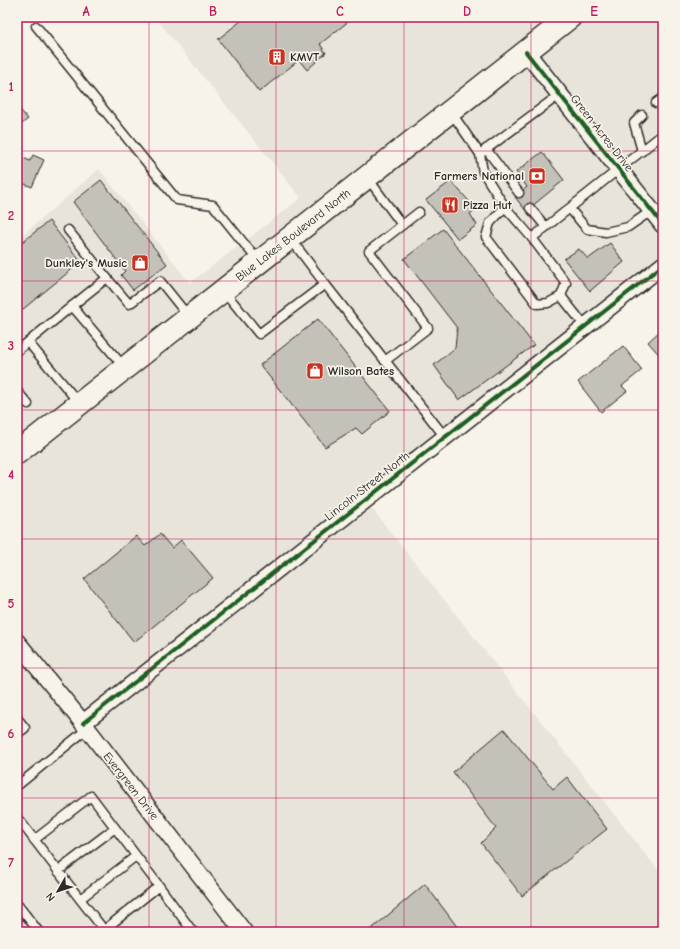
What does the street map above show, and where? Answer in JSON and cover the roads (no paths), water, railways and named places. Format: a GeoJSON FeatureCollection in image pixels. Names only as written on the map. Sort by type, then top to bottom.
{"type":"FeatureCollection","features":[{"type":"Feature","properties":{"kind":"main road","name":"Blue Lakes Boulevard North"},"geometry":{"type":"LineString","coordinates":[[20,444],[80,403],[570,17]]}},
{"type":"Feature","properties":{"kind":"street","name":"Green Acres Drive"},"geometry":{"type":"LineString","coordinates":[[526,52],[663,225]]}},
{"type":"Feature","properties":{"kind":"street","name":"Lincoln Street North"},"geometry":{"type":"LineString","coordinates":[[85,726],[445,437],[663,265]]}},
{"type":"Feature","properties":{"kind":"street","name":"Evergreen Drive"},"geometry":{"type":"LineString","coordinates":[[17,642],[85,726],[244,932]]}},
{"type":"Feature","properties":{"kind":"lane"},"geometry":{"type":"LineString","coordinates":[[36,26],[177,200],[213,205],[258,262]]}},
{"type":"Feature","properties":{"kind":"lane"},"geometry":{"type":"LineString","coordinates":[[483,151],[559,95]]}},
{"type":"Feature","properties":{"kind":"lane"},"geometry":{"type":"LineString","coordinates":[[656,103],[663,98]]}},
{"type":"Feature","properties":{"kind":"lane"},"geometry":{"type":"LineString","coordinates":[[450,111],[519,193]]}},
{"type":"Feature","properties":{"kind":"lane"},"geometry":{"type":"LineString","coordinates":[[642,115],[634,122],[642,151]]}},
{"type":"Feature","properties":{"kind":"lane"},"geometry":{"type":"LineString","coordinates":[[532,238],[663,134]]}},
{"type":"Feature","properties":{"kind":"lane"},"geometry":{"type":"LineString","coordinates":[[483,151],[483,172],[505,207],[532,238],[566,283],[561,296],[548,303],[537,304],[486,237],[490,223],[505,207]]}},
{"type":"Feature","properties":{"kind":"lane"},"geometry":{"type":"LineString","coordinates":[[367,177],[402,225]]}},
{"type":"Feature","properties":{"kind":"lane"},"geometry":{"type":"LineString","coordinates":[[530,208],[546,227]]}},
{"type":"Feature","properties":{"kind":"lane"},"geometry":{"type":"LineString","coordinates":[[570,208],[587,229],[606,232],[628,227],[651,211]]}},
{"type":"Feature","properties":{"kind":"lane"},"geometry":{"type":"LineString","coordinates":[[385,361],[428,328],[369,251],[419,212]]}},
{"type":"Feature","properties":{"kind":"lane"},"geometry":{"type":"LineString","coordinates":[[68,230],[129,304],[160,281],[189,317]]}},
{"type":"Feature","properties":{"kind":"lane"},"geometry":{"type":"LineString","coordinates":[[289,238],[445,437]]}},
{"type":"Feature","properties":{"kind":"lane"},"geometry":{"type":"LineString","coordinates":[[17,351],[107,278]]}},
{"type":"Feature","properties":{"kind":"lane"},"geometry":{"type":"LineString","coordinates":[[223,290],[259,334],[324,284]]}},
{"type":"Feature","properties":{"kind":"lane"},"geometry":{"type":"LineString","coordinates":[[561,296],[585,326]]}},
{"type":"Feature","properties":{"kind":"lane"},"geometry":{"type":"LineString","coordinates":[[72,306],[124,368]]}},
{"type":"Feature","properties":{"kind":"lane"},"geometry":{"type":"LineString","coordinates":[[28,342],[80,403]]}},
{"type":"Feature","properties":{"kind":"lane"},"geometry":{"type":"LineString","coordinates":[[17,391],[28,404]]}},
{"type":"Feature","properties":{"kind":"lane"},"geometry":{"type":"LineString","coordinates":[[17,718],[25,728],[17,734]]}},
{"type":"Feature","properties":{"kind":"lane"},"geometry":{"type":"LineString","coordinates":[[17,786],[85,726]]}},
{"type":"Feature","properties":{"kind":"lane"},"geometry":{"type":"LineString","coordinates":[[34,840],[91,796],[194,932]]}},
{"type":"Feature","properties":{"kind":"lane"},"geometry":{"type":"LineString","coordinates":[[18,821],[105,931],[159,886]]}},
{"type":"Feature","properties":{"kind":"lane"},"geometry":{"type":"LineString","coordinates":[[58,871],[115,828]]}},
{"type":"Feature","properties":{"kind":"lane"},"geometry":{"type":"LineString","coordinates":[[80,900],[136,856]]}},
{"type":"Feature","properties":{"kind":"lane"},"geometry":{"type":"LineString","coordinates":[[17,904],[39,932]]}},
{"type":"Feature","properties":{"kind":"place","name":"KMVT"},"geometry":{"type":"Point","coordinates":[277,57]}},
{"type":"Feature","properties":{"kind":"place","name":"Farmers National"},"geometry":{"type":"Point","coordinates":[537,176]}},
{"type":"Feature","properties":{"kind":"place","name":"Pizza Hut"},"geometry":{"type":"Point","coordinates":[450,205]}},
{"type":"Feature","properties":{"kind":"place","name":"Dunkley's Music"},"geometry":{"type":"Point","coordinates":[140,263]}},
{"type":"Feature","properties":{"kind":"place","name":"Wilson Bates"},"geometry":{"type":"Point","coordinates":[315,371]}}]}
